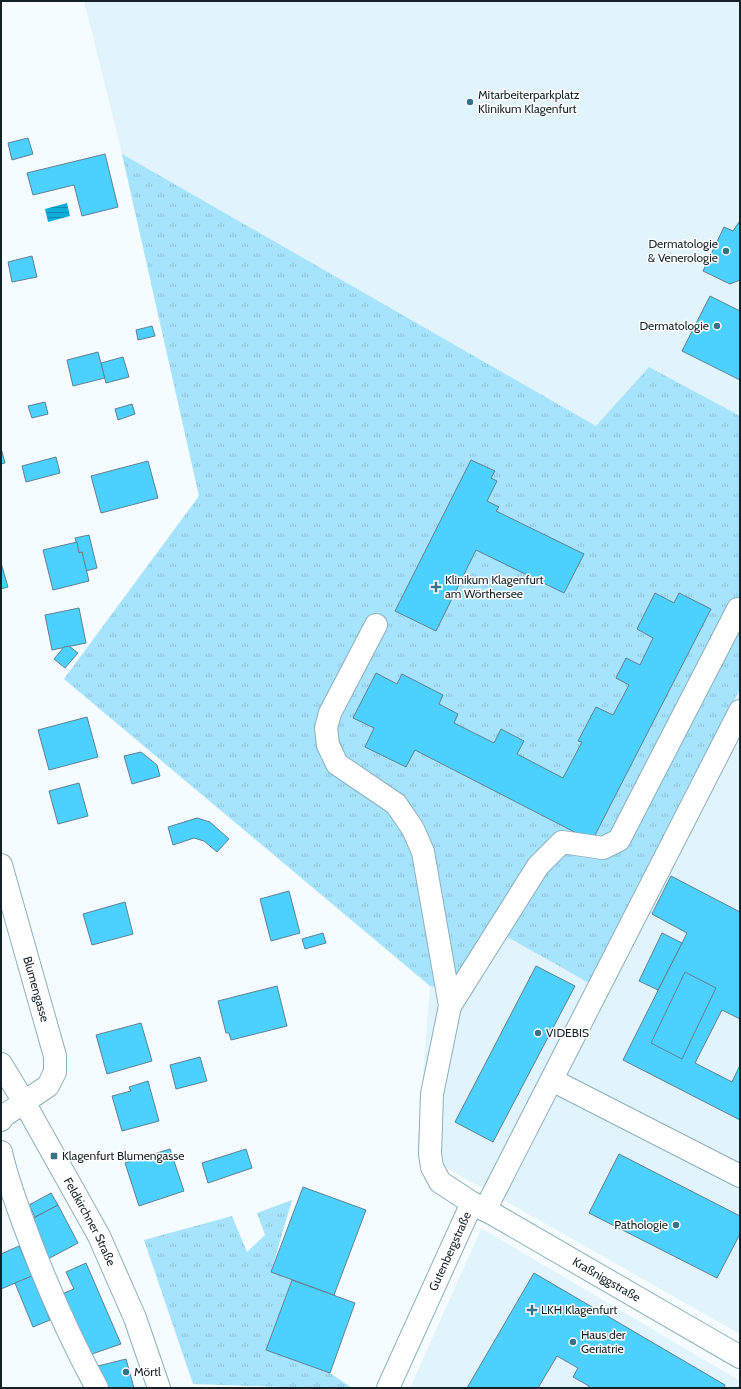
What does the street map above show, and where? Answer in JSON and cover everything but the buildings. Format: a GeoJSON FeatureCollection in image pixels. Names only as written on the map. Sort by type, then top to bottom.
{"type":"FeatureCollection","features":[{"type":"Feature","properties":{"kind":"street"},"geometry":{"type":"LineString","coordinates":[[450,1006],[538,866],[562,842],[603,848],[619,840],[738,609]]}},
{"type":"Feature","properties":{"kind":"street"},"geometry":{"type":"LineString","coordinates":[[376,625],[330,713],[326,728],[328,745],[337,764],[396,804],[413,829],[423,852],[450,1006]]}},
{"type":"Feature","properties":{"kind":"street"},"geometry":{"type":"LineString","coordinates":[[478,1206],[552,1080],[740,711]]}},
{"type":"Feature","properties":{"kind":"street","name":"Blumengasse"},"geometry":{"type":"LineString","coordinates":[[1,864],[55,1056],[55,1072],[48,1086],[5,1115],[1,1120]]}},
{"type":"Feature","properties":{"kind":"street","name":"Gutenbergstraße"},"geometry":{"type":"LineString","coordinates":[[388,1388],[478,1206],[440,1182],[432,1167],[430,1154],[432,1094],[450,1006]]}},
{"type":"Feature","properties":{"kind":"street","name":"Feldkirchner Straße"},"geometry":{"type":"LineString","coordinates":[[1,1064],[99,1236],[135,1318],[159,1388]]}},
{"type":"Feature","properties":{"kind":"street"},"geometry":{"type":"LineString","coordinates":[[552,1080],[740,1176]]}},
{"type":"Feature","properties":{"kind":"street"},"geometry":{"type":"LineString","coordinates":[[1,1152],[5,1172],[40,1270],[84,1364],[97,1388]]}},
{"type":"Feature","properties":{"kind":"street","name":"Kraßniggstraße"},"geometry":{"type":"LineString","coordinates":[[478,1206],[740,1357]]}},
{"type":"Feature","properties":{"kind":"shaded area","name":"Klinikum Klagenfurt am Wörthersee"},"geometry":{"type":"Polygon","coordinates":[[[84,1],[740,1],[740,1334],[417,1151],[430,986],[64,679],[199,496],[122,154],[84,1]]]}},
{"type":"Feature","properties":{"kind":"shaded area","name":"LKH Klagenfurt"},"geometry":{"type":"Polygon","coordinates":[[[481,1229],[740,1381],[740,1388],[410,1388],[481,1229]]]}},
{"type":"Feature","properties":{"kind":"green space"},"geometry":{"type":"Polygon","coordinates":[[[122,154],[596,426],[649,367],[740,416],[740,689],[589,983],[504,935],[471,991],[430,986],[64,679],[199,496],[122,154]]]}},
{"type":"Feature","properties":{"kind":"green space"},"geometry":{"type":"Polygon","coordinates":[[[292,1200],[271,1272],[292,1280],[266,1350],[330,1373],[352,1388],[193,1384],[144,1240],[232,1216],[247,1252],[265,1235],[257,1213],[292,1200]]]}},
{"type":"Feature","properties":{"kind":"water"},"geometry":{"type":"Polygon","coordinates":[[[67,203],[70,216],[48,222],[45,209],[67,203]]]}},
{"type":"Feature","properties":{"kind":"place","name":"Mitarbeiterparkplatz Klinikum Klagenfurt"},"geometry":{"type":"Point","coordinates":[470,102]}},
{"type":"Feature","properties":{"kind":"place","name":"Dermatologie & Venerologie"},"geometry":{"type":"Point","coordinates":[726,251]}},
{"type":"Feature","properties":{"kind":"place","name":"Dermatologie"},"geometry":{"type":"Point","coordinates":[717,326]}},
{"type":"Feature","properties":{"kind":"place","name":"Klinikum Klagenfurt am Wörthersee"},"geometry":{"type":"Point","coordinates":[436,587]}},
{"type":"Feature","properties":{"kind":"place","name":"VIDEBIS"},"geometry":{"type":"Point","coordinates":[538,1033]}},
{"type":"Feature","properties":{"kind":"place","name":"Klagenfurt Blumengasse"},"geometry":{"type":"Point","coordinates":[54,1156]}},
{"type":"Feature","properties":{"kind":"place","name":"Pathologie"},"geometry":{"type":"Point","coordinates":[676,1225]}},
{"type":"Feature","properties":{"kind":"place","name":"LKH Klagenfurt"},"geometry":{"type":"Point","coordinates":[532,1310]}},
{"type":"Feature","properties":{"kind":"place","name":"Haus der Geriatrie"},"geometry":{"type":"Point","coordinates":[573,1342]}},
{"type":"Feature","properties":{"kind":"place","name":"Mörtl"},"geometry":{"type":"Point","coordinates":[126,1372]}}]}
